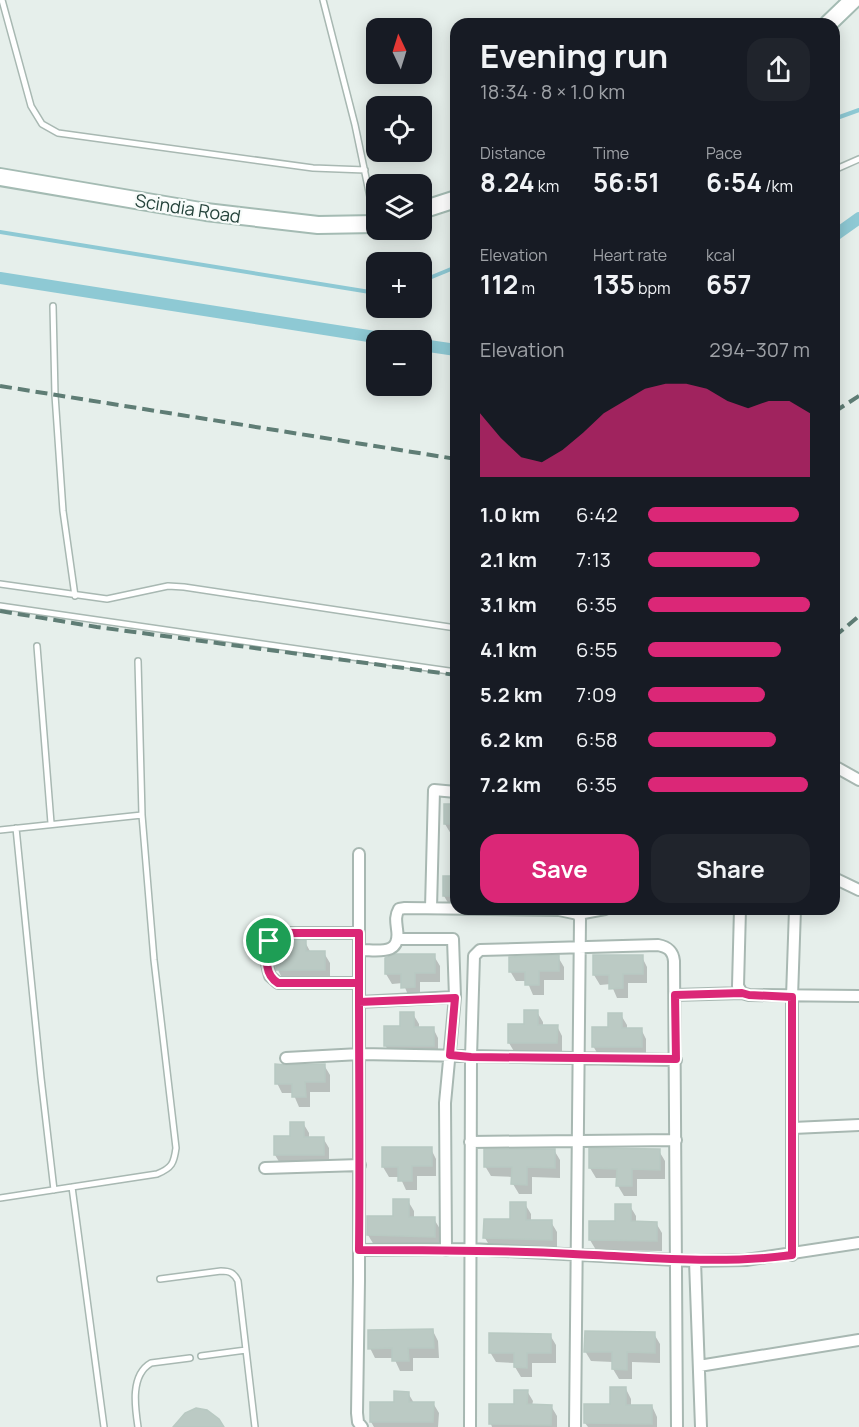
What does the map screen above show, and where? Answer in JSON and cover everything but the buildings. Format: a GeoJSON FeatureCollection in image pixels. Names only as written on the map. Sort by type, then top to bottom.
{"type":"FeatureCollection","features":[{"type":"Feature","properties":{"kind":"main road"},"geometry":{"type":"LineString","coordinates":[[834,18],[853,0]]}},
{"type":"Feature","properties":{"kind":"main road"},"geometry":{"type":"LineString","coordinates":[[840,23],[859,6]]}},
{"type":"Feature","properties":{"kind":"main road"},"geometry":{"type":"LineString","coordinates":[[0,169],[245,209],[323,218],[366,219]]}},
{"type":"Feature","properties":{"kind":"main road","name":"Scindia Road"},"geometry":{"type":"LineString","coordinates":[[0,177],[250,217],[318,225],[366,220]]}},
{"type":"Feature","properties":{"kind":"main road"},"geometry":{"type":"LineString","coordinates":[[432,207],[450,201]]}},
{"type":"Feature","properties":{"kind":"main road"},"geometry":{"type":"LineString","coordinates":[[432,215],[450,210]]}},
{"type":"Feature","properties":{"kind":"street"},"geometry":{"type":"LineString","coordinates":[[840,769],[859,780]]}},
{"type":"Feature","properties":{"kind":"street"},"geometry":{"type":"LineString","coordinates":[[431,908],[434,790],[450,791]]}},
{"type":"Feature","properties":{"kind":"street"},"geometry":{"type":"LineString","coordinates":[[359,854],[360,1165],[357,1413],[358,1422],[362,1427]]}},
{"type":"Feature","properties":{"kind":"street"},"geometry":{"type":"LineString","coordinates":[[840,881],[859,890]]}},
{"type":"Feature","properties":{"kind":"street"},"geometry":{"type":"LineString","coordinates":[[360,950],[388,950],[396,946],[399,939],[396,915],[399,909],[450,910]]}},
{"type":"Feature","properties":{"kind":"street"},"geometry":{"type":"LineString","coordinates":[[574,1427],[581,948],[581,925],[578,915]]}},
{"type":"Feature","properties":{"kind":"street"},"geometry":{"type":"LineString","coordinates":[[740,915],[738,986],[742,993]]}},
{"type":"Feature","properties":{"kind":"street"},"geometry":{"type":"LineString","coordinates":[[792,1255],[792,997],[795,915]]}},
{"type":"Feature","properties":{"kind":"street"},"geometry":{"type":"LineString","coordinates":[[359,933],[282,933],[269,941],[267,956],[270,976],[278,983],[359,983]]}},
{"type":"Feature","properties":{"kind":"street"},"geometry":{"type":"LineString","coordinates":[[399,939],[453,939],[455,998],[445,1103],[446,1250]]}},
{"type":"Feature","properties":{"kind":"street"},"geometry":{"type":"LineString","coordinates":[[470,1427],[470,1142],[474,956],[480,950],[665,946],[674,954],[677,1427]]}},
{"type":"Feature","properties":{"kind":"street"},"geometry":{"type":"LineString","coordinates":[[675,995],[742,993],[792,997],[859,996]]}},
{"type":"Feature","properties":{"kind":"street"},"geometry":{"type":"LineString","coordinates":[[359,1002],[455,998]]}},
{"type":"Feature","properties":{"kind":"street"},"geometry":{"type":"LineString","coordinates":[[286,1058],[360,1054],[676,1059]]}},
{"type":"Feature","properties":{"kind":"street"},"geometry":{"type":"LineString","coordinates":[[793,1128],[859,1125]]}},
{"type":"Feature","properties":{"kind":"street"},"geometry":{"type":"LineString","coordinates":[[470,1142],[676,1140]]}},
{"type":"Feature","properties":{"kind":"street"},"geometry":{"type":"LineString","coordinates":[[265,1168],[360,1165]]}},
{"type":"Feature","properties":{"kind":"street"},"geometry":{"type":"LineString","coordinates":[[359,1250],[470,1249],[695,1261],[746,1260],[792,1255],[859,1243]]}},
{"type":"Feature","properties":{"kind":"street"},"geometry":{"type":"LineString","coordinates":[[695,1261],[701,1427]]}},
{"type":"Feature","properties":{"kind":"street"},"geometry":{"type":"LineString","coordinates":[[699,1366],[859,1340]]}},
{"type":"Feature","properties":{"kind":"lane"},"geometry":{"type":"LineString","coordinates":[[2,0],[31,105],[42,124],[58,133],[313,168],[364,170]]}},
{"type":"Feature","properties":{"kind":"lane"},"geometry":{"type":"LineString","coordinates":[[322,0],[366,178]]}},
{"type":"Feature","properties":{"kind":"lane"},"geometry":{"type":"LineString","coordinates":[[840,167],[859,159]]}},
{"type":"Feature","properties":{"kind":"lane"},"geometry":{"type":"LineString","coordinates":[[53,306],[55,395],[62,500],[75,596]]}},
{"type":"Feature","properties":{"kind":"lane"},"geometry":{"type":"LineString","coordinates":[[0,584],[107,599],[168,586],[450,627]]}},
{"type":"Feature","properties":{"kind":"lane"},"geometry":{"type":"LineString","coordinates":[[0,606],[450,671]]}},
{"type":"Feature","properties":{"kind":"lane"},"geometry":{"type":"LineString","coordinates":[[37,646],[51,823]]}},
{"type":"Feature","properties":{"kind":"lane"},"geometry":{"type":"LineString","coordinates":[[0,1198],[157,1174],[168,1170],[174,1162],[176,1148],[154,960],[142,815],[138,661]]}},
{"type":"Feature","properties":{"kind":"lane"},"geometry":{"type":"LineString","coordinates":[[0,830],[142,815]]}},
{"type":"Feature","properties":{"kind":"lane"},"geometry":{"type":"LineString","coordinates":[[16,828],[54,1190]]}},
{"type":"Feature","properties":{"kind":"lane"},"geometry":{"type":"LineString","coordinates":[[72,1187],[104,1427]]}},
{"type":"Feature","properties":{"kind":"lane"},"geometry":{"type":"LineString","coordinates":[[160,1279],[221,1271],[234,1274],[238,1281],[255,1427]]}},
{"type":"Feature","properties":{"kind":"lane"},"geometry":{"type":"LineString","coordinates":[[201,1356],[246,1350]]}},
{"type":"Feature","properties":{"kind":"lane"},"geometry":{"type":"LineString","coordinates":[[138,1427],[135,1405],[138,1381],[146,1366],[151,1363],[190,1358]]}},
{"type":"Feature","properties":{"kind":"waterway"},"geometry":{"type":"LineString","coordinates":[[840,117],[859,110]]}},
{"type":"Feature","properties":{"kind":"waterway"},"geometry":{"type":"LineString","coordinates":[[840,232],[859,218]]}},
{"type":"Feature","properties":{"kind":"waterway"},"geometry":{"type":"LineString","coordinates":[[0,232],[366,291]]}},
{"type":"Feature","properties":{"kind":"waterway"},"geometry":{"type":"LineString","coordinates":[[432,277],[450,269]]}},
{"type":"Feature","properties":{"kind":"waterway"},"geometry":{"type":"LineString","coordinates":[[0,278],[366,336]]}},
{"type":"Feature","properties":{"kind":"waterway"},"geometry":{"type":"LineString","coordinates":[[432,346],[450,349]]}},
{"type":"Feature","properties":{"kind":"railway"},"geometry":{"type":"LineString","coordinates":[[0,386],[450,458]]}},
{"type":"Feature","properties":{"kind":"railway"},"geometry":{"type":"LineString","coordinates":[[840,408],[859,396]]}},
{"type":"Feature","properties":{"kind":"railway"},"geometry":{"type":"LineString","coordinates":[[0,611],[97,627],[450,674]]}},
{"type":"Feature","properties":{"kind":"railway"},"geometry":{"type":"LineString","coordinates":[[840,632],[859,616]]}},
{"type":"Feature","properties":{"kind":"route"},"geometry":{"type":"LineString","coordinates":[[269,941],[267,970],[278,983],[359,983],[359,1002],[360,1054],[359,1250],[470,1249],[695,1261],[746,1260],[792,1255],[792,997],[742,993],[675,995],[676,1059],[450,1055],[455,998],[359,1002],[360,950],[359,933],[291,932],[282,933],[269,941]]}}]}
